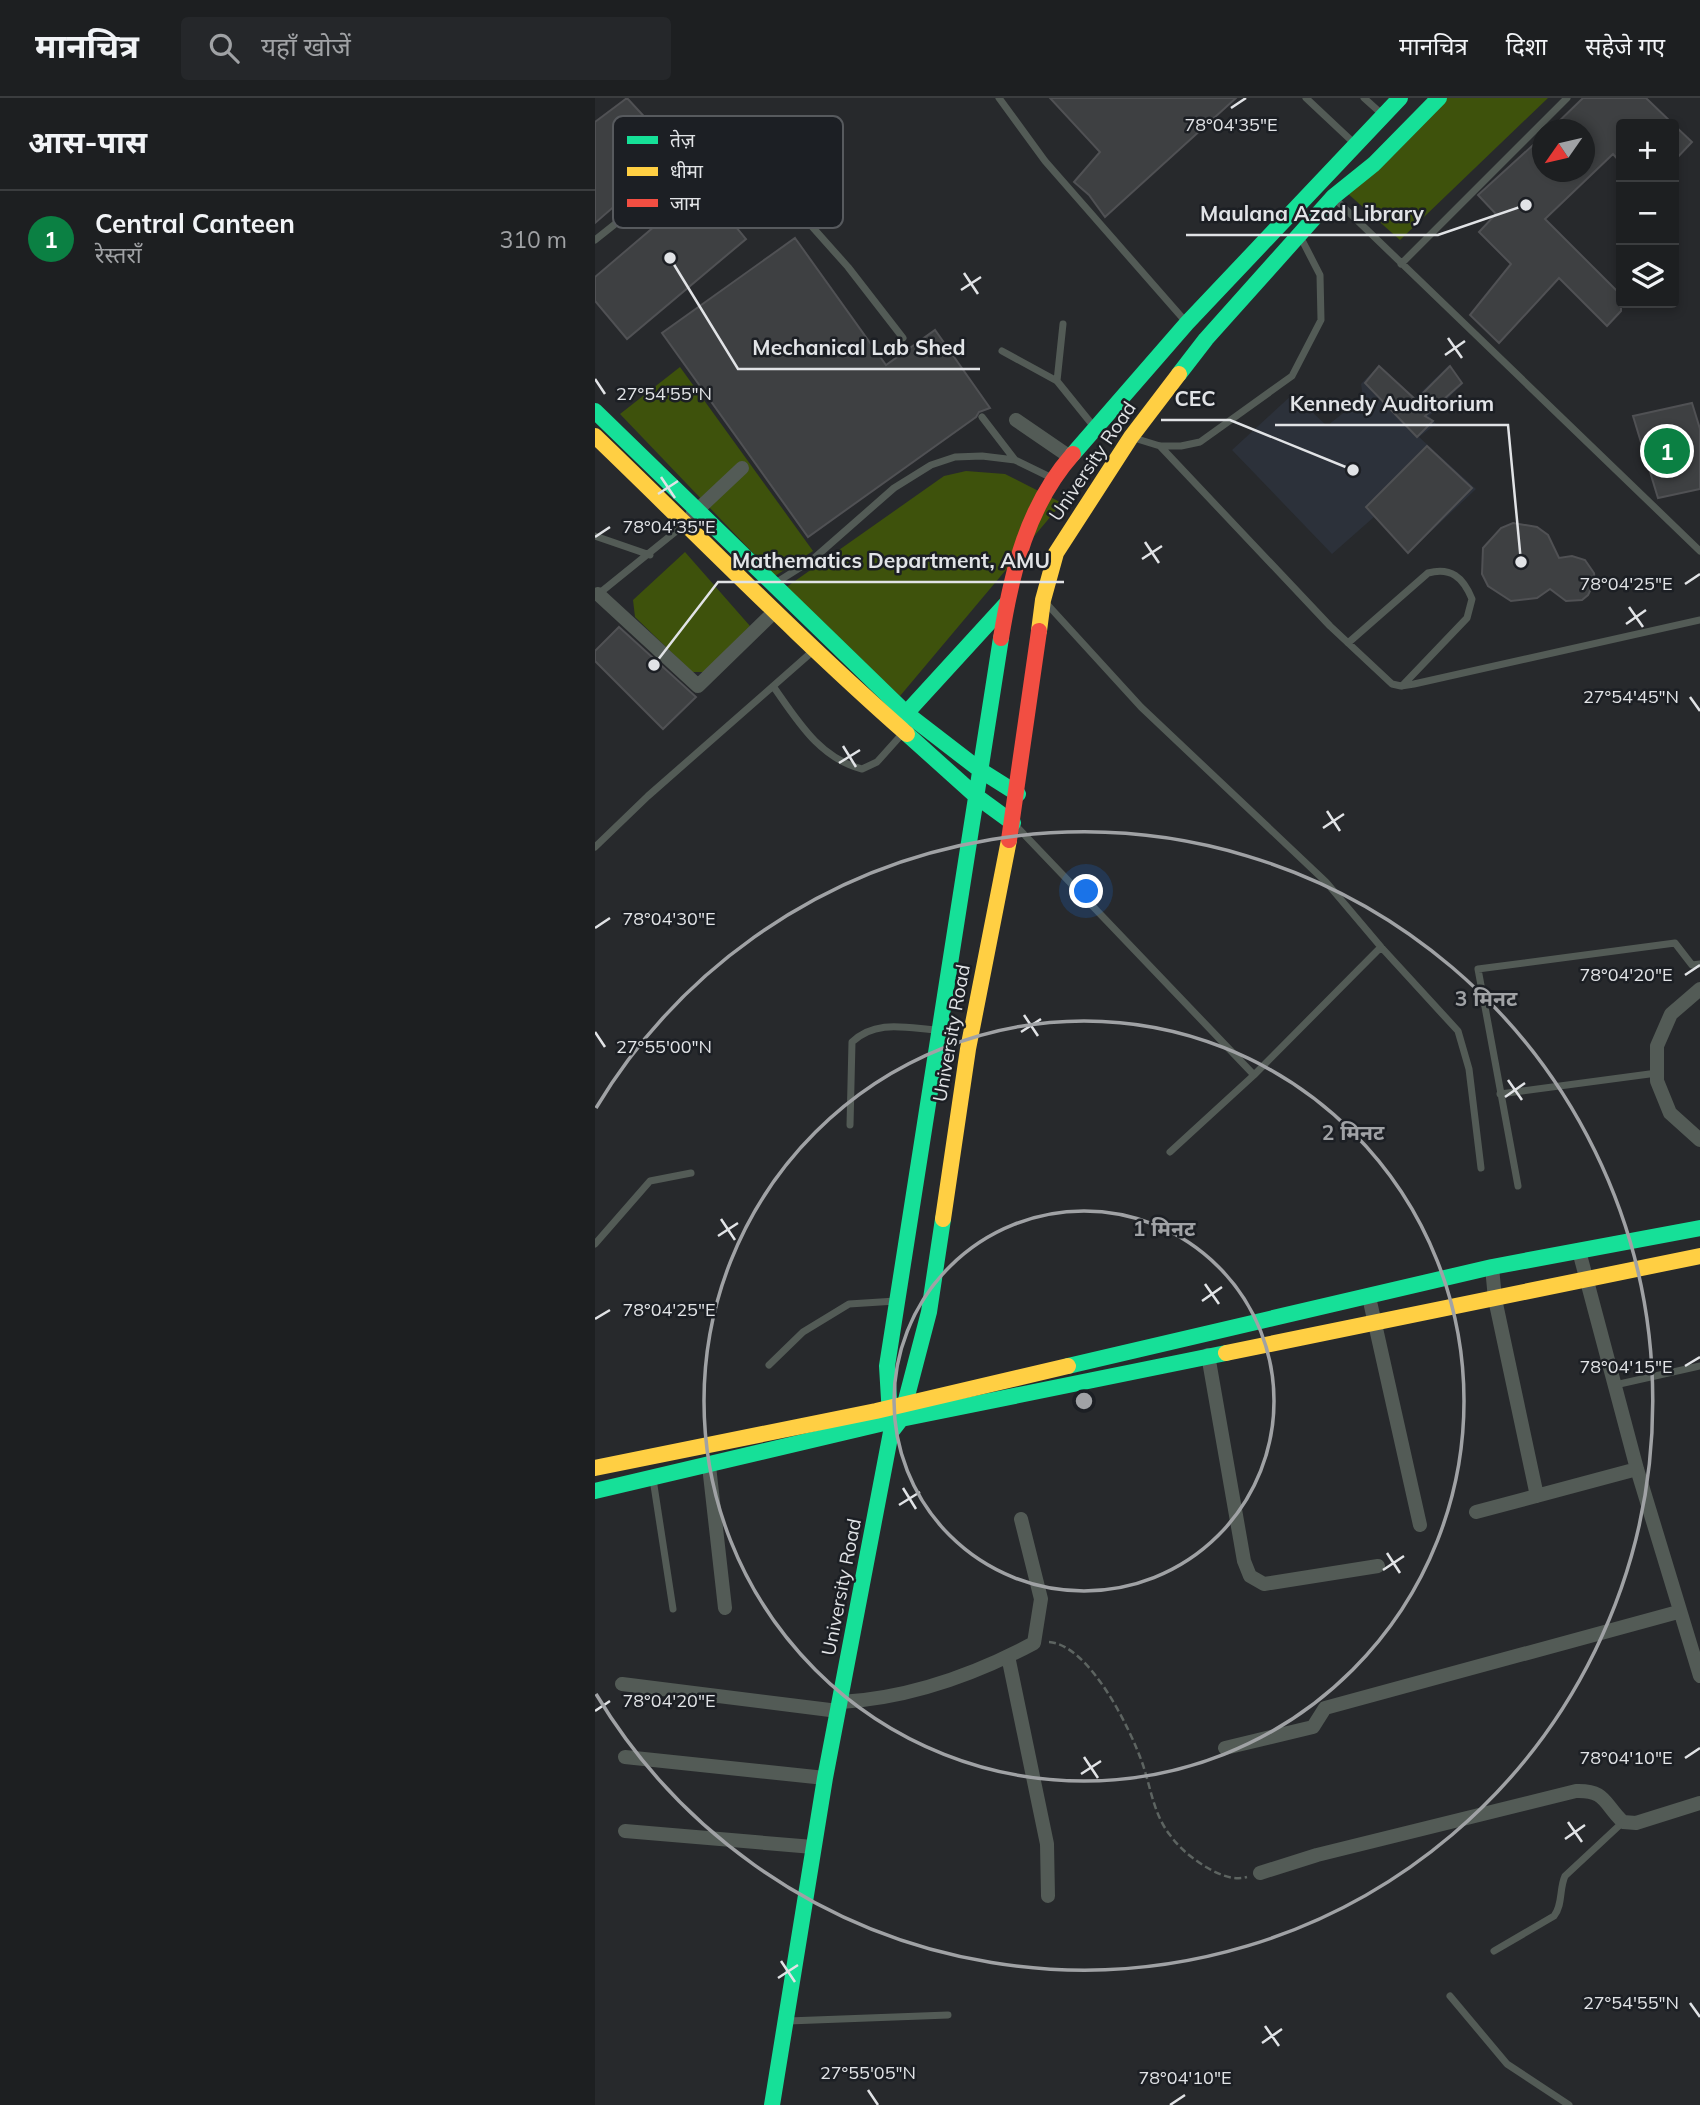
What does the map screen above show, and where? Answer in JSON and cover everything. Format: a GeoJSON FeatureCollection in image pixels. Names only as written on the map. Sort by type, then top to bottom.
{"type":"FeatureCollection","features":[{"type":"Feature","properties":{"kind":"main road"},"geometry":{"type":"LineString","coordinates":[[895,1416],[887,1366],[980,770],[1009,596],[1022,540],[1052,478],[1187,323],[1400,98]]}},
{"type":"Feature","properties":{"kind":"main road","name":"University Road"},"geometry":{"type":"LineString","coordinates":[[772,2105],[825,1778],[895,1416],[929,1312],[968,1049],[1013,823],[1044,600],[1056,553],[1131,437],[1206,339],[1333,197],[1374,163],[1439,98]]}},
{"type":"Feature","properties":{"kind":"main road"},"geometry":{"type":"LineString","coordinates":[[595,411],[813,651],[902,723],[1018,794]]}},
{"type":"Feature","properties":{"kind":"main road"},"geometry":{"type":"LineString","coordinates":[[597,443],[772,585],[902,723],[976,796],[1013,823]]}},
{"type":"Feature","properties":{"kind":"main road"},"geometry":{"type":"LineString","coordinates":[[1009,596],[1044,600]]}},
{"type":"Feature","properties":{"kind":"main road"},"geometry":{"type":"LineString","coordinates":[[902,723],[1009,596]]}},
{"type":"Feature","properties":{"kind":"main road"},"geometry":{"type":"LineString","coordinates":[[595,1491],[709,1466],[895,1416],[1492,1267],[1700,1228]]}},
{"type":"Feature","properties":{"kind":"main road"},"geometry":{"type":"LineString","coordinates":[[595,1468],[895,1416],[1376,1324],[1587,1277],[1700,1256]]}},
{"type":"Feature","properties":{"kind":"street"},"geometry":{"type":"LineString","coordinates":[[1016,420],[1070,457]]}},
{"type":"Feature","properties":{"kind":"street"},"geometry":{"type":"LineString","coordinates":[[691,517],[741,468]]}},
{"type":"Feature","properties":{"kind":"street"},"geometry":{"type":"LineString","coordinates":[[597,595],[698,686],[775,611]]}},
{"type":"Feature","properties":{"kind":"street"},"geometry":{"type":"LineString","coordinates":[[1700,989],[1671,1014],[1657,1046],[1657,1073],[1670,1113],[1700,1140]]}},
{"type":"Feature","properties":{"kind":"street"},"geometry":{"type":"LineString","coordinates":[[1579,1251],[1637,1469],[1678,1612],[1700,1676]]}},
{"type":"Feature","properties":{"kind":"street"},"geometry":{"type":"LineString","coordinates":[[1492,1267],[1495,1299],[1537,1496]]}},
{"type":"Feature","properties":{"kind":"street"},"geometry":{"type":"LineString","coordinates":[[1369,1297],[1420,1525]]}},
{"type":"Feature","properties":{"kind":"street"},"geometry":{"type":"LineString","coordinates":[[1208,1356],[1244,1561],[1250,1576],[1264,1584],[1378,1566]]}},
{"type":"Feature","properties":{"kind":"street"},"geometry":{"type":"LineString","coordinates":[[709,1466],[725,1608]]}},
{"type":"Feature","properties":{"kind":"street"},"geometry":{"type":"LineString","coordinates":[[1476,1512],[1637,1469]]}},
{"type":"Feature","properties":{"kind":"street"},"geometry":{"type":"LineString","coordinates":[[622,1684],[840,1706],[944,1682],[1008,1656],[1034,1643],[1041,1599],[1021,1519]]}},
{"type":"Feature","properties":{"kind":"street"},"geometry":{"type":"LineString","coordinates":[[1225,1748],[1313,1727],[1325,1708],[1678,1612]]}},
{"type":"Feature","properties":{"kind":"street"},"geometry":{"type":"LineString","coordinates":[[1008,1656],[1047,1844],[1048,1896]]}},
{"type":"Feature","properties":{"kind":"street"},"geometry":{"type":"LineString","coordinates":[[625,1757],[825,1778]]}},
{"type":"Feature","properties":{"kind":"street"},"geometry":{"type":"LineString","coordinates":[[1260,1873],[1317,1855],[1576,1791],[1591,1791],[1602,1796],[1623,1822],[1636,1823],[1700,1803]]}},
{"type":"Feature","properties":{"kind":"street"},"geometry":{"type":"LineString","coordinates":[[625,1830],[813,1847]]}},
{"type":"Feature","properties":{"kind":"lane"},"geometry":{"type":"LineString","coordinates":[[999,98],[1045,161],[1187,323]]}},
{"type":"Feature","properties":{"kind":"lane"},"geometry":{"type":"LineString","coordinates":[[1306,98],[1355,144]]}},
{"type":"Feature","properties":{"kind":"lane"},"geometry":{"type":"LineString","coordinates":[[1364,98],[1383,115]]}},
{"type":"Feature","properties":{"kind":"lane"},"geometry":{"type":"LineString","coordinates":[[1401,264],[1567,98]]}},
{"type":"Feature","properties":{"kind":"lane"},"geometry":{"type":"LineString","coordinates":[[1333,197],[1700,551]]}},
{"type":"Feature","properties":{"kind":"lane"},"geometry":{"type":"LineString","coordinates":[[595,240],[613,226]]}},
{"type":"Feature","properties":{"kind":"lane"},"geometry":{"type":"LineString","coordinates":[[813,228],[848,267],[903,338]]}},
{"type":"Feature","properties":{"kind":"lane"},"geometry":{"type":"LineString","coordinates":[[1131,437],[1160,446],[1200,442],[1292,376],[1321,320],[1320,275],[1300,237]]}},
{"type":"Feature","properties":{"kind":"lane"},"geometry":{"type":"LineString","coordinates":[[1057,381],[1063,324]]}},
{"type":"Feature","properties":{"kind":"lane"},"geometry":{"type":"LineString","coordinates":[[1002,351],[1057,381],[1095,428]]}},
{"type":"Feature","properties":{"kind":"lane"},"geometry":{"type":"LineString","coordinates":[[982,417],[1015,460]]}},
{"type":"Feature","properties":{"kind":"lane"},"geometry":{"type":"LineString","coordinates":[[1160,446],[1349,643],[1392,684],[1401,686],[1700,621]]}},
{"type":"Feature","properties":{"kind":"lane"},"geometry":{"type":"LineString","coordinates":[[772,585],[812,560],[894,488],[931,465],[955,457],[982,456],[1015,460],[1052,478]]}},
{"type":"Feature","properties":{"kind":"lane"},"geometry":{"type":"LineString","coordinates":[[597,595],[650,555],[691,517]]}},
{"type":"Feature","properties":{"kind":"lane"},"geometry":{"type":"LineString","coordinates":[[595,536],[650,555]]}},
{"type":"Feature","properties":{"kind":"lane"},"geometry":{"type":"LineString","coordinates":[[1349,643],[1428,573],[1450,571],[1460,578],[1472,599],[1467,618],[1401,686]]}},
{"type":"Feature","properties":{"kind":"lane"},"geometry":{"type":"LineString","coordinates":[[1044,600],[1140,707],[1326,882],[1458,1031],[1469,1069],[1481,1168]]}},
{"type":"Feature","properties":{"kind":"lane"},"geometry":{"type":"LineString","coordinates":[[595,847],[648,796],[813,651]]}},
{"type":"Feature","properties":{"kind":"lane"},"geometry":{"type":"LineString","coordinates":[[773,686],[820,747],[847,765],[862,769],[877,762],[902,723]]}},
{"type":"Feature","properties":{"kind":"lane"},"geometry":{"type":"LineString","coordinates":[[1013,823],[1254,1075]]}},
{"type":"Feature","properties":{"kind":"lane"},"geometry":{"type":"LineString","coordinates":[[1518,1186],[1478,969],[1675,943],[1692,965],[1700,964]]}},
{"type":"Feature","properties":{"kind":"lane"},"geometry":{"type":"LineString","coordinates":[[1170,1152],[1254,1075],[1381,947]]}},
{"type":"Feature","properties":{"kind":"lane"},"geometry":{"type":"LineString","coordinates":[[850,1125],[852,1042],[863,1032],[878,1026],[939,1030]]}},
{"type":"Feature","properties":{"kind":"lane"},"geometry":{"type":"LineString","coordinates":[[1500,1094],[1657,1073]]}},
{"type":"Feature","properties":{"kind":"lane"},"geometry":{"type":"LineString","coordinates":[[595,1244],[650,1181],[691,1174]]}},
{"type":"Feature","properties":{"kind":"lane"},"geometry":{"type":"LineString","coordinates":[[769,1365],[803,1332],[849,1304],[897,1301]]}},
{"type":"Feature","properties":{"kind":"lane"},"geometry":{"type":"LineString","coordinates":[[1615,1385],[1700,1366]]}},
{"type":"Feature","properties":{"kind":"lane"},"geometry":{"type":"LineString","coordinates":[[653,1479],[673,1609]]}},
{"type":"Feature","properties":{"kind":"lane"},"geometry":{"type":"LineString","coordinates":[[1495,1951],[1554,1916],[1559,1910],[1560,1887],[1565,1876],[1623,1822]]}},
{"type":"Feature","properties":{"kind":"lane"},"geometry":{"type":"LineString","coordinates":[[1450,1996],[1507,2064],[1569,2105]]}},
{"type":"Feature","properties":{"kind":"lane"},"geometry":{"type":"LineString","coordinates":[[786,2021],[948,2015]]}},
{"type":"Feature","properties":{"kind":"path"},"geometry":{"type":"LineString","coordinates":[[1034,1643],[1053,1642],[1069,1647],[1118,1707],[1143,1764],[1153,1805],[1169,1834],[1189,1856],[1219,1875],[1243,1878],[1260,1873]]}},
{"type":"Feature","properties":{"kind":"shaded area"},"geometry":{"type":"Polygon","coordinates":[[[1379,365],[1415,398],[1449,365],[1463,384],[1429,416],[1436,424],[1419,437],[1476,489],[1408,553],[1374,517],[1332,554],[1232,450],[1293,394],[1327,426],[1363,397],[1361,384],[1379,365]]]}},
{"type":"Feature","properties":{"kind":"green space"},"geometry":{"type":"Polygon","coordinates":[[[1429,98],[1548,98],[1400,240],[1346,192],[1429,98]]]}},
{"type":"Feature","properties":{"kind":"green space"},"geometry":{"type":"Polygon","coordinates":[[[680,367],[813,551],[775,576],[620,414],[680,367]]]}},
{"type":"Feature","properties":{"kind":"green space"},"geometry":{"type":"Polygon","coordinates":[[[966,471],[1005,474],[1062,503],[900,696],[785,588],[944,476],[966,471]]]}},
{"type":"Feature","properties":{"kind":"green space"},"geometry":{"type":"Polygon","coordinates":[[[685,552],[750,626],[707,672],[692,672],[635,617],[633,600],[685,552]]]}},
{"type":"Feature","properties":{"kind":"building"},"geometry":{"type":"Polygon","coordinates":[[[627,98],[644,116],[613,116],[613,207],[595,223],[595,122],[627,98]]]}},
{"type":"Feature","properties":{"kind":"building"},"geometry":{"type":"Polygon","coordinates":[[[1050,98],[1236,98],[1105,217],[1089,195],[1074,182],[1100,152],[1050,98]]]}},
{"type":"Feature","properties":{"kind":"building"},"geometry":{"type":"Polygon","coordinates":[[[1583,98],[1646,98],[1668,119],[1616,119],[1616,157],[1613,154],[1595,171],[1595,119],[1561,119],[1583,98]]]}},
{"type":"Feature","properties":{"kind":"building"},"geometry":{"type":"Polygon","coordinates":[[[1679,130],[1692,142],[1679,156],[1679,130]]]}},
{"type":"Feature","properties":{"kind":"building"},"geometry":{"type":"Polygon","coordinates":[[[1532,146],[1532,182],[1584,182],[1545,219],[1616,290],[1616,308],[1621,308],[1621,311],[1607,326],[1559,278],[1499,343],[1470,315],[1511,264],[1479,232],[1496,214],[1478,195],[1532,146]]]}},
{"type":"Feature","properties":{"kind":"building"},"geometry":{"type":"Polygon","coordinates":[[[653,228],[737,228],[746,239],[627,339],[595,301],[595,277],[653,228]]]}},
{"type":"Feature","properties":{"kind":"building"},"geometry":{"type":"Polygon","coordinates":[[[795,238],[886,365],[935,330],[990,408],[979,412],[976,417],[808,537],[662,333],[795,238]]]}},
{"type":"Feature","properties":{"kind":"building"},"geometry":{"type":"Polygon","coordinates":[[[1379,366],[1416,400],[1450,366],[1462,383],[1425,416],[1433,421],[1417,437],[1365,383],[1379,366]]]}},
{"type":"Feature","properties":{"kind":"building"},"geometry":{"type":"Polygon","coordinates":[[[1692,403],[1700,429],[1700,489],[1658,498],[1633,416],[1692,403]]]}},
{"type":"Feature","properties":{"kind":"building"},"geometry":{"type":"Polygon","coordinates":[[[1427,446],[1472,488],[1408,553],[1366,507],[1427,446]]]}},
{"type":"Feature","properties":{"kind":"building"},"geometry":{"type":"Polygon","coordinates":[[[1513,523],[1537,527],[1548,535],[1559,558],[1572,556],[1585,560],[1594,573],[1595,581],[1588,595],[1582,600],[1566,601],[1550,589],[1537,598],[1511,601],[1488,586],[1482,574],[1483,548],[1501,528],[1513,523]]]}},
{"type":"Feature","properties":{"kind":"building"},"geometry":{"type":"Polygon","coordinates":[[[619,627],[696,697],[663,729],[595,661],[595,651],[619,627]]]}},
{"type":"Feature","properties":{"kind":"traffic: fast"},"geometry":{"type":"LineString","coordinates":[[1073,454],[1187,323],[1400,98]]}},
{"type":"Feature","properties":{"kind":"traffic: fast"},"geometry":{"type":"LineString","coordinates":[[1179,374],[1206,339],[1333,197],[1374,164],[1439,98]]}},
{"type":"Feature","properties":{"kind":"traffic: fast"},"geometry":{"type":"LineString","coordinates":[[595,411],[906,713],[980,770],[1018,794]]}},
{"type":"Feature","properties":{"kind":"traffic: fast"},"geometry":{"type":"LineString","coordinates":[[899,721],[1007,603]]}},
{"type":"Feature","properties":{"kind":"traffic: fast"},"geometry":{"type":"LineString","coordinates":[[891,1432],[887,1366],[1001,638]]}},
{"type":"Feature","properties":{"kind":"traffic: fast"},"geometry":{"type":"LineString","coordinates":[[907,734],[976,796],[1013,823]]}},
{"type":"Feature","properties":{"kind":"traffic: fast"},"geometry":{"type":"LineString","coordinates":[[772,2105],[825,1778],[891,1432],[901,1419],[929,1312],[943,1219]]}},
{"type":"Feature","properties":{"kind":"traffic: fast"},"geometry":{"type":"LineString","coordinates":[[1068,1366],[1492,1267],[1700,1228]]}},
{"type":"Feature","properties":{"kind":"traffic: fast"},"geometry":{"type":"LineString","coordinates":[[595,1491],[901,1419],[1226,1353]]}},
{"type":"Feature","properties":{"kind":"traffic: slow"},"geometry":{"type":"LineString","coordinates":[[1039,631],[1043,600],[1056,553],[1131,437],[1179,374]]}},
{"type":"Feature","properties":{"kind":"traffic: slow"},"geometry":{"type":"LineString","coordinates":[[595,436],[788,624],[907,734]]}},
{"type":"Feature","properties":{"kind":"traffic: slow"},"geometry":{"type":"LineString","coordinates":[[943,1219],[968,1049],[1009,840]]}},
{"type":"Feature","properties":{"kind":"traffic: slow"},"geometry":{"type":"LineString","coordinates":[[1226,1353],[1700,1256]]}},
{"type":"Feature","properties":{"kind":"traffic: slow"},"geometry":{"type":"LineString","coordinates":[[595,1468],[876,1411],[1068,1366]]}},
{"type":"Feature","properties":{"kind":"traffic: jam"},"geometry":{"type":"LineString","coordinates":[[1001,638],[1010,588],[1024,540],[1044,495],[1073,454]]}},
{"type":"Feature","properties":{"kind":"traffic: jam"},"geometry":{"type":"LineString","coordinates":[[1009,840],[1039,631]]}},
{"type":"Feature","properties":{"kind":"place","name":"Maulana Azad Library"},"geometry":{"type":"Point","coordinates":[1526,205]}},
{"type":"Feature","properties":{"kind":"place","name":"Mechanical Lab Shed"},"geometry":{"type":"Point","coordinates":[670,258]}},
{"type":"Feature","properties":{"kind":"place","name":"Central Canteen"},"geometry":{"type":"Point","coordinates":[1667,451]}},
{"type":"Feature","properties":{"kind":"place","name":"CEC"},"geometry":{"type":"Point","coordinates":[1353,470]}},
{"type":"Feature","properties":{"kind":"place","name":"Kennedy Auditorium"},"geometry":{"type":"Point","coordinates":[1521,562]}},
{"type":"Feature","properties":{"kind":"place","name":"Mathematics Department, AMU"},"geometry":{"type":"Point","coordinates":[654,665]}}]}
